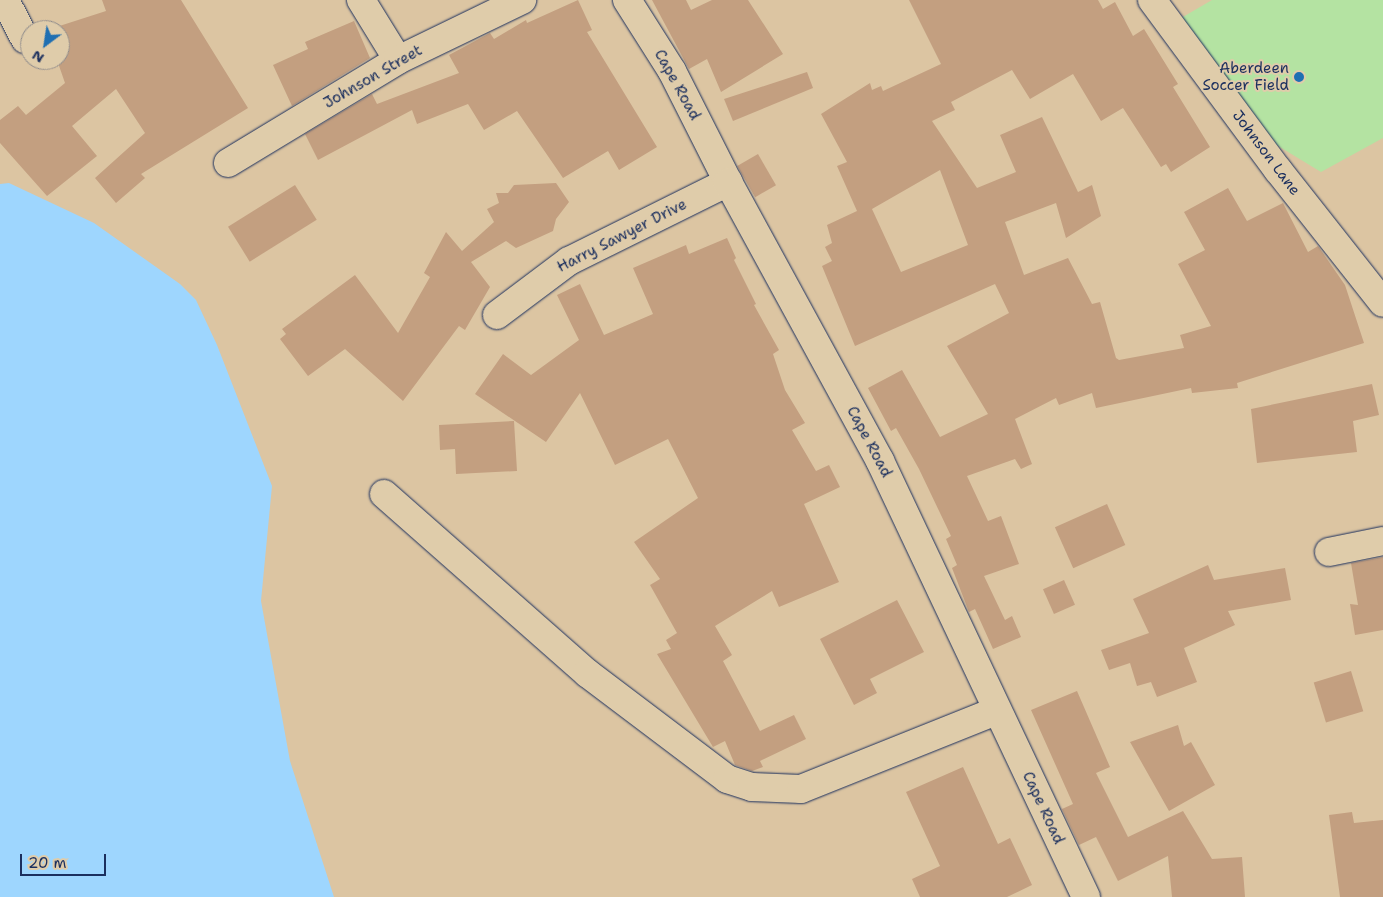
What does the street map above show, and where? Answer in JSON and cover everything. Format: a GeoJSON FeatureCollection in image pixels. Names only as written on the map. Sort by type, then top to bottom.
{"type":"FeatureCollection","features":[{"type":"Feature","properties":{"kind":"street"},"geometry":{"type":"LineString","coordinates":[[5,0],[20,29]]}},
{"type":"Feature","properties":{"kind":"street"},"geometry":{"type":"LineString","coordinates":[[361,0],[398,60]]}},
{"type":"Feature","properties":{"kind":"street","name":"Johnson Street"},"geometry":{"type":"LineString","coordinates":[[228,163],[398,60],[522,0]]}},
{"type":"Feature","properties":{"kind":"street","name":"Cape Road"},"geometry":{"type":"LineString","coordinates":[[628,0],[672,72],[728,182],[880,461],[996,711],[1086,897]]}},
{"type":"Feature","properties":{"kind":"street","name":"Johnson Lane"},"geometry":{"type":"LineString","coordinates":[[1152,0],[1278,170],[1383,303]]}},
{"type":"Feature","properties":{"kind":"street","name":"Harry Sawyer Drive"},"geometry":{"type":"LineString","coordinates":[[497,315],[569,260],[728,182]]}},
{"type":"Feature","properties":{"kind":"street"},"geometry":{"type":"LineString","coordinates":[[384,494],[587,673],[727,778],[752,787],[801,789],[996,711]]}},
{"type":"Feature","properties":{"kind":"street"},"geometry":{"type":"LineString","coordinates":[[1329,552],[1383,541]]}},
{"type":"Feature","properties":{"kind":"green space","name":"Aberdeen Soccer Field"},"geometry":{"type":"Polygon","coordinates":[[[1212,0],[1383,0],[1383,138],[1321,172],[1255,132],[1176,21],[1212,0]]]}},
{"type":"Feature","properties":{"kind":"water"},"geometry":{"type":"Polygon","coordinates":[[[9,183],[94,223],[180,284],[196,300],[217,345],[272,486],[261,601],[290,761],[334,897],[0,897],[0,184],[9,183]]]}},
{"type":"Feature","properties":{"kind":"building"},"geometry":{"type":"Polygon","coordinates":[[[102,0],[181,0],[248,108],[141,174],[145,178],[116,203],[95,178],[145,133],[116,89],[72,126],[97,156],[47,196],[0,143],[0,120],[18,106],[26,115],[65,83],[60,70],[70,70],[70,23],[106,11],[102,0]]]}},
{"type":"Feature","properties":{"kind":"building"},"geometry":{"type":"Polygon","coordinates":[[[578,0],[592,30],[587,32],[657,147],[619,170],[608,151],[563,178],[517,111],[484,130],[468,104],[417,124],[412,110],[318,160],[305,134],[372,94],[377,104],[459,73],[449,55],[490,33],[494,39],[526,20],[527,23],[578,0]]]}},
{"type":"Feature","properties":{"kind":"building"},"geometry":{"type":"Polygon","coordinates":[[[652,0],[686,0],[691,10],[712,0],[748,0],[783,54],[721,92],[707,59],[689,69],[652,0]]]}},
{"type":"Feature","properties":{"kind":"building"},"geometry":{"type":"Polygon","coordinates":[[[909,0],[1098,0],[1103,9],[1115,2],[1133,36],[1144,29],[1178,84],[1173,87],[1210,147],[1171,172],[1166,164],[1161,167],[1123,108],[1101,121],[1073,74],[1030,99],[1012,70],[951,102],[955,110],[932,121],[977,188],[1016,172],[1000,135],[1042,117],[1078,192],[1092,185],[1101,216],[1066,238],[1056,203],[1005,222],[1024,275],[1068,258],[1092,304],[1100,302],[1116,358],[1119,360],[1184,348],[1180,335],[1211,326],[1178,264],[1205,250],[1184,212],[1228,188],[1247,221],[1283,203],[1308,252],[1318,246],[1345,285],[1364,343],[1237,383],[1238,388],[1192,393],[1191,388],[1096,408],[1092,393],[1059,405],[1056,398],[1015,419],[1032,464],[1021,469],[1015,459],[967,476],[988,521],[1001,516],[1019,564],[984,576],[1005,620],[1012,616],[1021,637],[993,649],[975,609],[969,612],[952,568],[957,565],[946,539],[951,536],[919,469],[896,428],[891,431],[868,388],[902,370],[940,437],[988,414],[947,346],[1009,313],[995,284],[855,346],[822,266],[832,261],[825,247],[832,243],[827,225],[857,211],[837,166],[847,162],[821,114],[870,83],[872,90],[881,86],[883,91],[941,64],[909,0]],[[940,170],[872,209],[901,272],[968,245],[940,170]]]}},
{"type":"Feature","properties":{"kind":"building"},"geometry":{"type":"Polygon","coordinates":[[[354,21],[370,58],[292,106],[273,65],[308,49],[305,42],[354,21]]]}},
{"type":"Feature","properties":{"kind":"building"},"geometry":{"type":"Polygon","coordinates":[[[807,72],[813,88],[733,121],[724,99],[807,72]]]}},
{"type":"Feature","properties":{"kind":"building"},"geometry":{"type":"Polygon","coordinates":[[[758,154],[776,185],[755,197],[737,166],[758,154]]]}},
{"type":"Feature","properties":{"kind":"building"},"geometry":{"type":"Polygon","coordinates":[[[556,183],[569,202],[556,219],[553,231],[516,248],[506,241],[471,262],[490,287],[465,330],[459,326],[403,401],[345,349],[308,376],[280,339],[286,334],[282,329],[355,275],[398,333],[430,277],[424,273],[446,232],[462,251],[494,222],[487,209],[499,203],[496,193],[508,193],[514,185],[556,183]]]}},
{"type":"Feature","properties":{"kind":"building"},"geometry":{"type":"Polygon","coordinates":[[[295,185],[317,220],[250,262],[228,227],[295,185]]]}},
{"type":"Feature","properties":{"kind":"building"},"geometry":{"type":"Polygon","coordinates":[[[727,238],[736,258],[734,260],[756,304],[754,305],[779,350],[773,354],[785,390],[805,423],[792,430],[816,471],[829,465],[840,487],[804,504],[839,582],[779,607],[772,591],[715,626],[732,655],[723,661],[760,731],[794,715],[806,739],[760,761],[763,767],[752,771],[735,765],[725,741],[713,747],[657,654],[671,649],[666,640],[677,633],[650,585],[660,579],[634,542],[698,498],[668,439],[615,465],[580,393],[546,442],[475,394],[503,354],[531,375],[579,340],[557,295],[580,284],[604,335],[653,314],[633,268],[686,245],[689,254],[727,238]]]}},
{"type":"Feature","properties":{"kind":"building"},"geometry":{"type":"Polygon","coordinates":[[[1372,384],[1379,415],[1353,421],[1357,452],[1257,463],[1251,409],[1372,384]]]}},
{"type":"Feature","properties":{"kind":"building"},"geometry":{"type":"Polygon","coordinates":[[[514,421],[517,471],[456,474],[455,449],[440,450],[439,425],[514,421]]]}},
{"type":"Feature","properties":{"kind":"building"},"geometry":{"type":"Polygon","coordinates":[[[1107,504],[1125,545],[1073,568],[1055,527],[1107,504]]]}},
{"type":"Feature","properties":{"kind":"building"},"geometry":{"type":"Polygon","coordinates":[[[1383,557],[1383,630],[1355,635],[1350,604],[1358,605],[1351,563],[1383,557]]]}},
{"type":"Feature","properties":{"kind":"building"},"geometry":{"type":"Polygon","coordinates":[[[1208,565],[1214,580],[1285,568],[1291,600],[1228,611],[1235,625],[1184,648],[1197,682],[1157,697],[1151,682],[1137,686],[1130,663],[1109,670],[1101,650],[1149,633],[1133,599],[1208,565]]]}},
{"type":"Feature","properties":{"kind":"building"},"geometry":{"type":"Polygon","coordinates":[[[1064,580],[1075,605],[1054,614],[1043,589],[1064,580]]]}},
{"type":"Feature","properties":{"kind":"building"},"geometry":{"type":"Polygon","coordinates":[[[897,600],[924,652],[870,679],[877,693],[854,705],[820,639],[897,600]]]}},
{"type":"Feature","properties":{"kind":"building"},"geometry":{"type":"Polygon","coordinates":[[[1351,671],[1363,711],[1326,723],[1314,682],[1351,671]]]}},
{"type":"Feature","properties":{"kind":"building"},"geometry":{"type":"Polygon","coordinates":[[[1077,691],[1110,767],[1096,773],[1128,837],[1183,811],[1212,859],[1242,857],[1245,897],[1172,897],[1168,856],[1118,881],[1096,837],[1079,845],[1062,809],[1073,804],[1031,710],[1077,691]]]}},
{"type":"Feature","properties":{"kind":"building"},"geometry":{"type":"Polygon","coordinates":[[[1178,725],[1184,746],[1191,742],[1215,785],[1169,811],[1130,742],[1178,725]]]}},
{"type":"Feature","properties":{"kind":"building"},"geometry":{"type":"Polygon","coordinates":[[[963,767],[998,844],[1010,838],[1032,885],[1007,897],[920,897],[912,879],[940,866],[906,792],[963,767]]]}},
{"type":"Feature","properties":{"kind":"building"},"geometry":{"type":"Polygon","coordinates":[[[1352,812],[1354,823],[1383,820],[1383,897],[1340,897],[1329,815],[1352,812]]]}},
{"type":"Feature","properties":{"kind":"place","name":"Aberdeen Soccer Field"},"geometry":{"type":"Point","coordinates":[1299,77]}}]}
